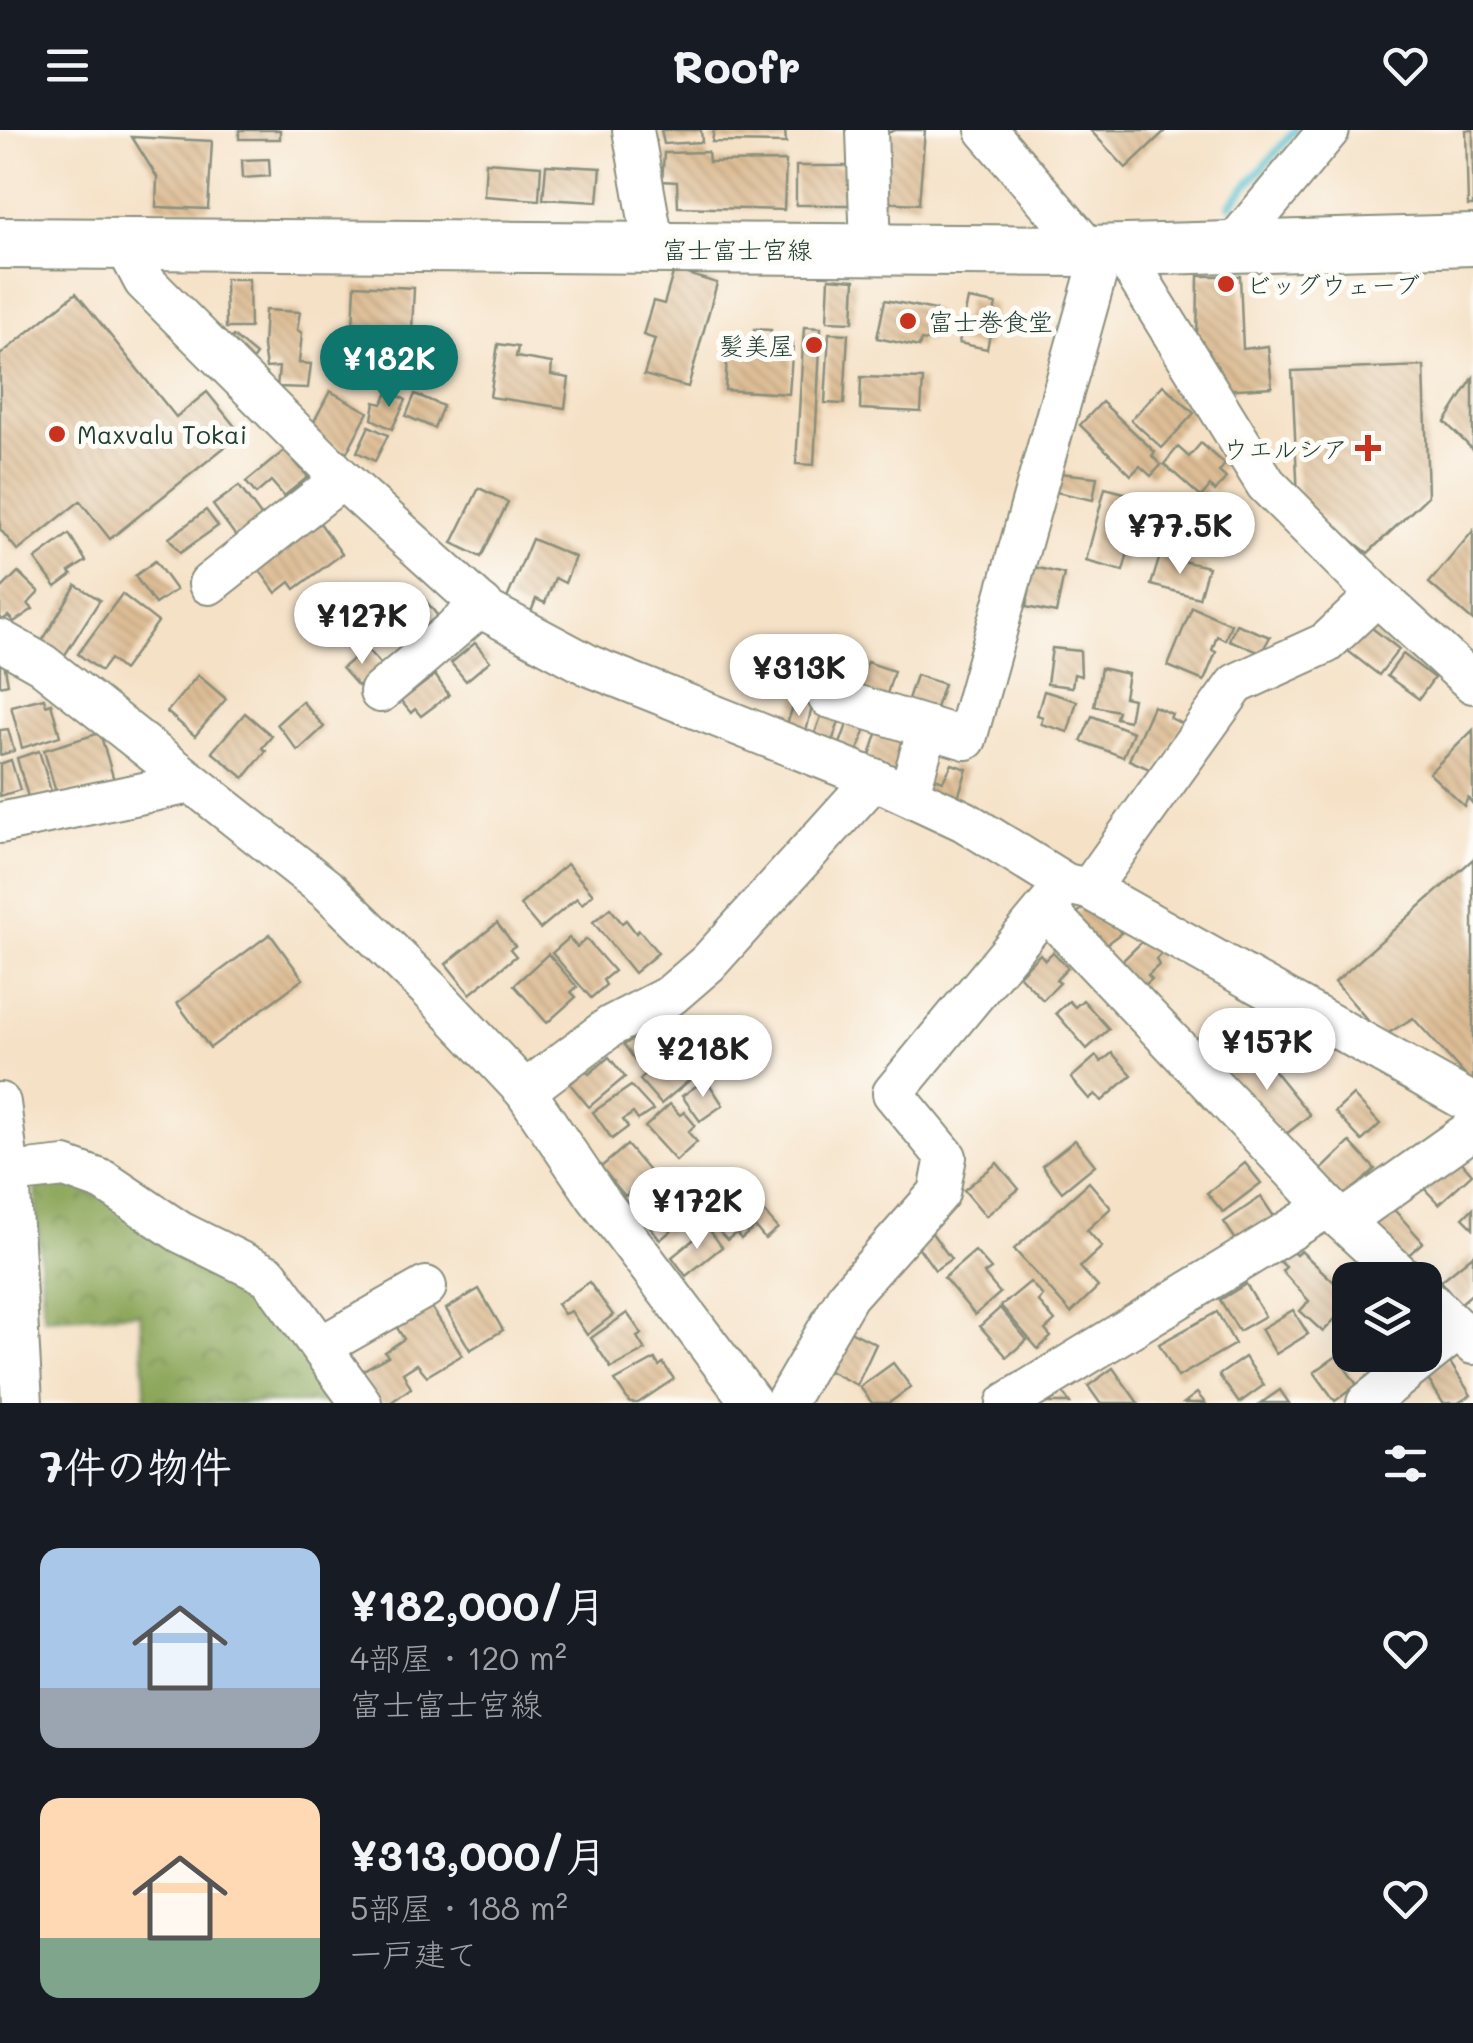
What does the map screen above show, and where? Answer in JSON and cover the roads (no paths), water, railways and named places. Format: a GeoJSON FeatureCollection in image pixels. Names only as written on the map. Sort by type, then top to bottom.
{"type":"FeatureCollection","features":[{"type":"Feature","properties":{"kind":"main road","name":"富士富士宮線"},"geometry":{"type":"LineString","coordinates":[[0,243],[1105,250],[1473,240]]}},
{"type":"Feature","properties":{"kind":"street"},"geometry":{"type":"LineString","coordinates":[[633,130],[654,248]]}},
{"type":"Feature","properties":{"kind":"street"},"geometry":{"type":"LineString","coordinates":[[867,130],[871,249]]}},
{"type":"Feature","properties":{"kind":"street"},"geometry":{"type":"LineString","coordinates":[[986,130],[1105,250],[1266,484],[1377,595],[1473,683]]}},
{"type":"Feature","properties":{"kind":"street"},"geometry":{"type":"LineString","coordinates":[[1234,244],[1329,130]]}},
{"type":"Feature","properties":{"kind":"street"},"geometry":{"type":"LineString","coordinates":[[125,245],[144,281],[342,479],[482,606],[590,666],[894,778],[964,821],[1067,894],[1473,1104]]}},
{"type":"Feature","properties":{"kind":"street"},"geometry":{"type":"LineString","coordinates":[[828,697],[966,738],[1105,250]]}},
{"type":"Feature","properties":{"kind":"street"},"geometry":{"type":"LineString","coordinates":[[208,584],[342,479]]}},
{"type":"Feature","properties":{"kind":"street"},"geometry":{"type":"LineString","coordinates":[[785,1403],[848,1295],[939,1192],[946,1157],[893,1093],[1067,894],[1236,684],[1326,643],[1377,595]]}},
{"type":"Feature","properties":{"kind":"street"},"geometry":{"type":"LineString","coordinates":[[380,692],[482,606]]}},
{"type":"Feature","properties":{"kind":"street"},"geometry":{"type":"LineString","coordinates":[[0,640],[42,664],[329,891],[430,990],[525,1092],[596,1196],[752,1403]]}},
{"type":"Feature","properties":{"kind":"street"},"geometry":{"type":"LineString","coordinates":[[525,1092],[610,1026],[672,995],[708,964],[894,778],[928,727]]}},
{"type":"Feature","properties":{"kind":"street"},"geometry":{"type":"LineString","coordinates":[[0,823],[191,782]]}},
{"type":"Feature","properties":{"kind":"street"},"geometry":{"type":"LineString","coordinates":[[1067,894],[1336,1214],[1387,1262]]}},
{"type":"Feature","properties":{"kind":"street"},"geometry":{"type":"LineString","coordinates":[[0,1103],[10,1173],[14,1390]]}},
{"type":"Feature","properties":{"kind":"street"},"geometry":{"type":"LineString","coordinates":[[1007,1403],[1336,1214],[1473,1129]]}},
{"type":"Feature","properties":{"kind":"street"},"geometry":{"type":"LineString","coordinates":[[10,1173],[64,1167],[104,1182],[180,1232],[269,1276],[361,1403]]}},
{"type":"Feature","properties":{"kind":"street"},"geometry":{"type":"LineString","coordinates":[[322,1346],[426,1286]]}},
{"type":"Feature","properties":{"kind":"street"},"geometry":{"type":"LineString","coordinates":[[1367,1403],[1466,1337],[1442,1314]]}},
{"type":"Feature","properties":{"kind":"waterway"},"geometry":{"type":"LineString","coordinates":[[1230,205],[1295,130]]}},
{"type":"Feature","properties":{"kind":"place","name":"ビッグウェーブ"},"geometry":{"type":"Point","coordinates":[1226,284]}},
{"type":"Feature","properties":{"kind":"place","name":"富士巻食堂"},"geometry":{"type":"Point","coordinates":[908,321]}},
{"type":"Feature","properties":{"kind":"place","name":"髪美屋"},"geometry":{"type":"Point","coordinates":[814,345]}},
{"type":"Feature","properties":{"kind":"place","name":"Maxvalu Tokai"},"geometry":{"type":"Point","coordinates":[57,434]}},
{"type":"Feature","properties":{"kind":"place","name":"ウエルシア"},"geometry":{"type":"Point","coordinates":[1368,448]}}]}
